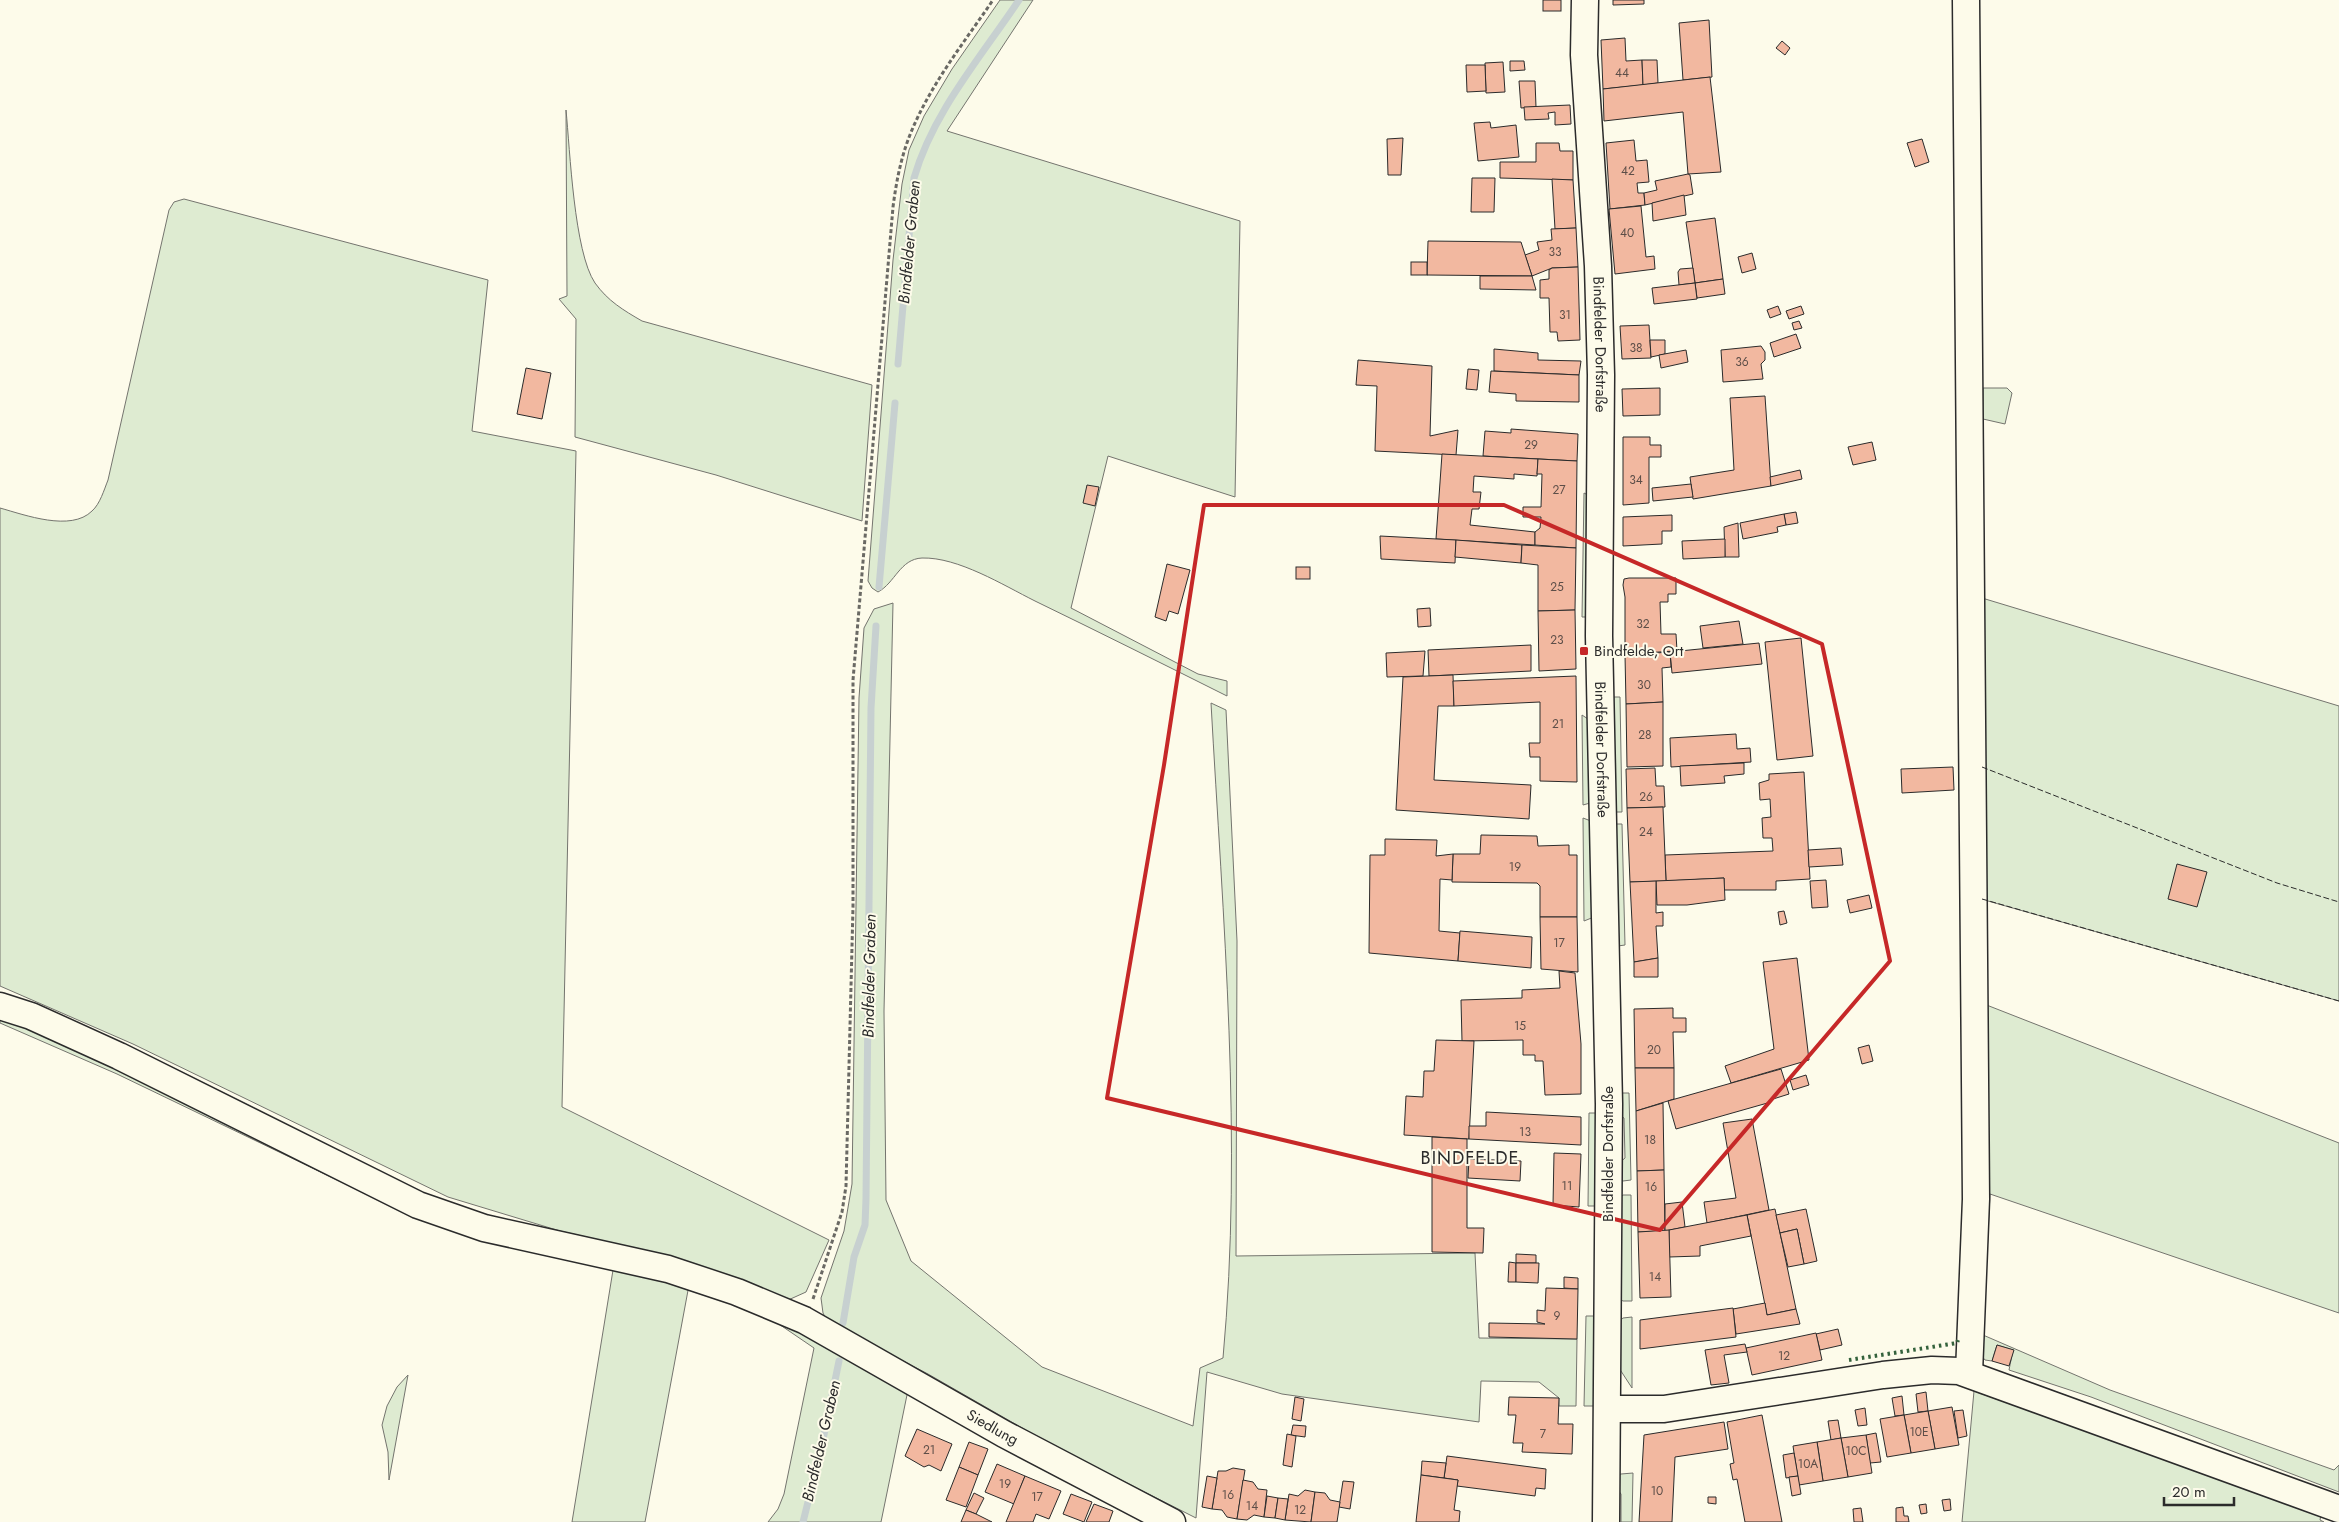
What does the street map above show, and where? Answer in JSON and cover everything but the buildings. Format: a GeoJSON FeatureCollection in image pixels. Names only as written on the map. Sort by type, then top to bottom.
{"type":"FeatureCollection","features":[{"type":"Feature","properties":{"kind":"street","name":"Bindfelder Dorfstraße"},"geometry":{"type":"LineString","coordinates":[[1585,0],[1584,55],[1598,266],[1601,375],[1599,636],[1609,1104],[1606,1522]]}},
{"type":"Feature","properties":{"kind":"street"},"geometry":{"type":"LineString","coordinates":[[1964,1372],[1976,1199],[1966,0]]}},
{"type":"Feature","properties":{"kind":"street","name":"Siedlung"},"geometry":{"type":"LineString","coordinates":[[0,1006],[31,1016],[119,1056],[418,1205],[484,1228],[668,1269],[737,1292],[810,1323],[1004,1434],[1172,1522]]}},
{"type":"Feature","properties":{"kind":"street"},"geometry":{"type":"LineString","coordinates":[[1608,1409],[1664,1409],[1882,1375],[1932,1370],[1964,1372],[2334,1507]]}},
{"type":"Feature","properties":{"kind":"path"},"geometry":{"type":"LineString","coordinates":[[810,1323],[816,1294],[842,1212],[846,1186],[853,937],[853,680],[893,207],[899,171],[908,140],[919,114],[993,0]]}},
{"type":"Feature","properties":{"kind":"highlighted area"},"geometry":{"type":"Polygon","coordinates":[[[1204,505],[1504,505],[1822,644],[1890,961],[1660,1230],[1107,1098],[1164,765],[1204,505]]]}},
{"type":"Feature","properties":{"kind":"green space"},"geometry":{"type":"Polygon","coordinates":[[[1000,0],[1033,0],[947,131],[1240,221],[1235,497],[1108,456],[1071,608],[1198,674],[1227,681],[1227,696],[995,580],[950,562],[936,559],[914,559],[908,562],[878,592],[872,588],[868,581],[893,260],[902,184],[909,150],[924,116],[952,69],[1000,0]]]}},
{"type":"Feature","properties":{"kind":"green space"},"geometry":{"type":"Polygon","coordinates":[[[566,110],[571,174],[582,249],[595,283],[611,300],[642,321],[872,385],[862,521],[716,475],[575,437],[576,319],[559,299],[567,296],[566,110]]]}},
{"type":"Feature","properties":{"kind":"green space"},"geometry":{"type":"Polygon","coordinates":[[[184,199],[488,280],[472,431],[576,451],[562,1107],[829,1240],[806,1292],[786,1301],[669,1256],[560,1231],[448,1197],[133,1044],[0,986],[0,508],[35,518],[60,521],[72,520],[83,517],[92,511],[102,497],[108,480],[169,210],[174,202],[184,199]]]}},
{"type":"Feature","properties":{"kind":"green space"},"geometry":{"type":"Polygon","coordinates":[[[1983,388],[2007,388],[2012,393],[2005,424],[1983,419],[1983,388]]]}},
{"type":"Feature","properties":{"kind":"green space"},"geometry":{"type":"Polygon","coordinates":[[[1584,493],[1590,496],[1589,617],[1582,617],[1584,493]]]}},
{"type":"Feature","properties":{"kind":"green space"},"geometry":{"type":"Polygon","coordinates":[[[1982,598],[2339,706],[2339,1001],[1981,899],[1982,598]]]}},
{"type":"Feature","properties":{"kind":"green space"},"geometry":{"type":"Polygon","coordinates":[[[893,603],[884,1011],[886,1200],[911,1261],[1042,1367],[1193,1426],[1200,1368],[1223,1358],[1229,1276],[1231,1113],[1229,1031],[1211,703],[1226,710],[1237,941],[1236,1256],[1475,1253],[1479,1338],[1577,1339],[1576,1406],[1559,1406],[1559,1398],[1539,1382],[1481,1381],[1479,1422],[1282,1394],[1207,1372],[1196,1518],[1050,1444],[928,1374],[827,1321],[823,1313],[821,1298],[844,1231],[852,1184],[859,698],[864,628],[874,609],[893,603]]]}},
{"type":"Feature","properties":{"kind":"green space"},"geometry":{"type":"Polygon","coordinates":[[[1611,697],[1620,697],[1622,812],[1614,812],[1609,787],[1615,781],[1614,744],[1608,739],[1611,697]]]}},
{"type":"Feature","properties":{"kind":"green space"},"geometry":{"type":"Polygon","coordinates":[[[1582,715],[1588,719],[1590,803],[1583,805],[1582,715]]]}},
{"type":"Feature","properties":{"kind":"green space"},"geometry":{"type":"Polygon","coordinates":[[[1583,818],[1591,821],[1594,917],[1584,921],[1583,818]]]}},
{"type":"Feature","properties":{"kind":"green space"},"geometry":{"type":"Polygon","coordinates":[[[1615,824],[1622,824],[1625,945],[1618,946],[1615,824]]]}},
{"type":"Feature","properties":{"kind":"green space"},"geometry":{"type":"Polygon","coordinates":[[[1984,1004],[2339,1143],[2339,1313],[1990,1194],[1983,1335],[2110,1390],[2334,1470],[2339,1465],[2339,1492],[2091,1397],[2009,1370],[2013,1350],[1997,1345],[1992,1361],[1985,1360],[1981,1355],[1984,1004]]]}},
{"type":"Feature","properties":{"kind":"green space"},"geometry":{"type":"Polygon","coordinates":[[[0,1015],[120,1070],[410,1215],[117,1074],[0,1023],[0,1015]]]}},
{"type":"Feature","properties":{"kind":"green space"},"geometry":{"type":"Polygon","coordinates":[[[1621,1093],[1629,1093],[1631,1180],[1623,1181],[1617,1177],[1618,1164],[1625,1158],[1624,1118],[1617,1114],[1621,1093]]]}},
{"type":"Feature","properties":{"kind":"green space"},"geometry":{"type":"Polygon","coordinates":[[[1589,1113],[1596,1113],[1599,1203],[1595,1206],[1588,1206],[1589,1113]]]}},
{"type":"Feature","properties":{"kind":"green space"},"geometry":{"type":"Polygon","coordinates":[[[1623,1195],[1631,1195],[1632,1301],[1623,1301],[1618,1298],[1619,1199],[1623,1195]]]}},
{"type":"Feature","properties":{"kind":"green space"},"geometry":{"type":"Polygon","coordinates":[[[614,1264],[689,1285],[645,1522],[572,1522],[614,1264]]]}},
{"type":"Feature","properties":{"kind":"green space"},"geometry":{"type":"Polygon","coordinates":[[[1586,1316],[1599,1316],[1598,1406],[1584,1406],[1586,1316]]]}},
{"type":"Feature","properties":{"kind":"green space"},"geometry":{"type":"Polygon","coordinates":[[[1632,1317],[1632,1388],[1619,1368],[1618,1322],[1623,1318],[1632,1317]]]}},
{"type":"Feature","properties":{"kind":"green space"},"geometry":{"type":"Polygon","coordinates":[[[770,1318],[816,1340],[908,1390],[881,1522],[768,1522],[778,1509],[784,1494],[814,1348],[770,1318]]]}},
{"type":"Feature","properties":{"kind":"green space"},"geometry":{"type":"Polygon","coordinates":[[[408,1375],[389,1480],[388,1452],[382,1425],[387,1406],[397,1387],[408,1375]]]}},
{"type":"Feature","properties":{"kind":"green space"},"geometry":{"type":"Polygon","coordinates":[[[1974,1391],[2321,1515],[2320,1520],[2324,1522],[1962,1522],[1974,1391]]]}},
{"type":"Feature","properties":{"kind":"green space"},"geometry":{"type":"Polygon","coordinates":[[[1633,1473],[1632,1522],[1621,1522],[1621,1494],[1615,1486],[1615,1476],[1633,1473]]]}},
{"type":"Feature","properties":{"kind":"waterway","name":"Bindfelder Graben"},"geometry":{"type":"LineString","coordinates":[[898,364],[914,178],[933,130],[959,86],[1019,0]]}},
{"type":"Feature","properties":{"kind":"waterway","name":"Bindfelder Graben"},"geometry":{"type":"LineString","coordinates":[[879,587],[895,403]]}},
{"type":"Feature","properties":{"kind":"waterway","name":"Bindfelder Graben"},"geometry":{"type":"LineString","coordinates":[[843,1323],[854,1257],[865,1225],[871,708],[876,626]]}},
{"type":"Feature","properties":{"kind":"waterway","name":"Bindfelder Graben"},"geometry":{"type":"LineString","coordinates":[[803,1522],[820,1454],[839,1361]]}},
{"type":"Feature","properties":{"kind":"hedge"},"geometry":{"type":"LineString","coordinates":[[1849,1360],[1957,1343],[1958,1340]]}},
{"type":"Feature","properties":{"kind":"fence"},"geometry":{"type":"LineString","coordinates":[[1982,767],[2277,883],[2339,902]]}},
{"type":"Feature","properties":{"kind":"fence"},"geometry":{"type":"LineString","coordinates":[[1982,899],[2339,1001]]}},
{"type":"Feature","properties":{"kind":"place","name":"Bindfelde, Ort"},"geometry":{"type":"Point","coordinates":[1584,651]}},
{"type":"Feature","properties":{"kind":"district","name":"BINDFELDE"},"geometry":{"type":"Point","coordinates":[1470,1158]}}]}
